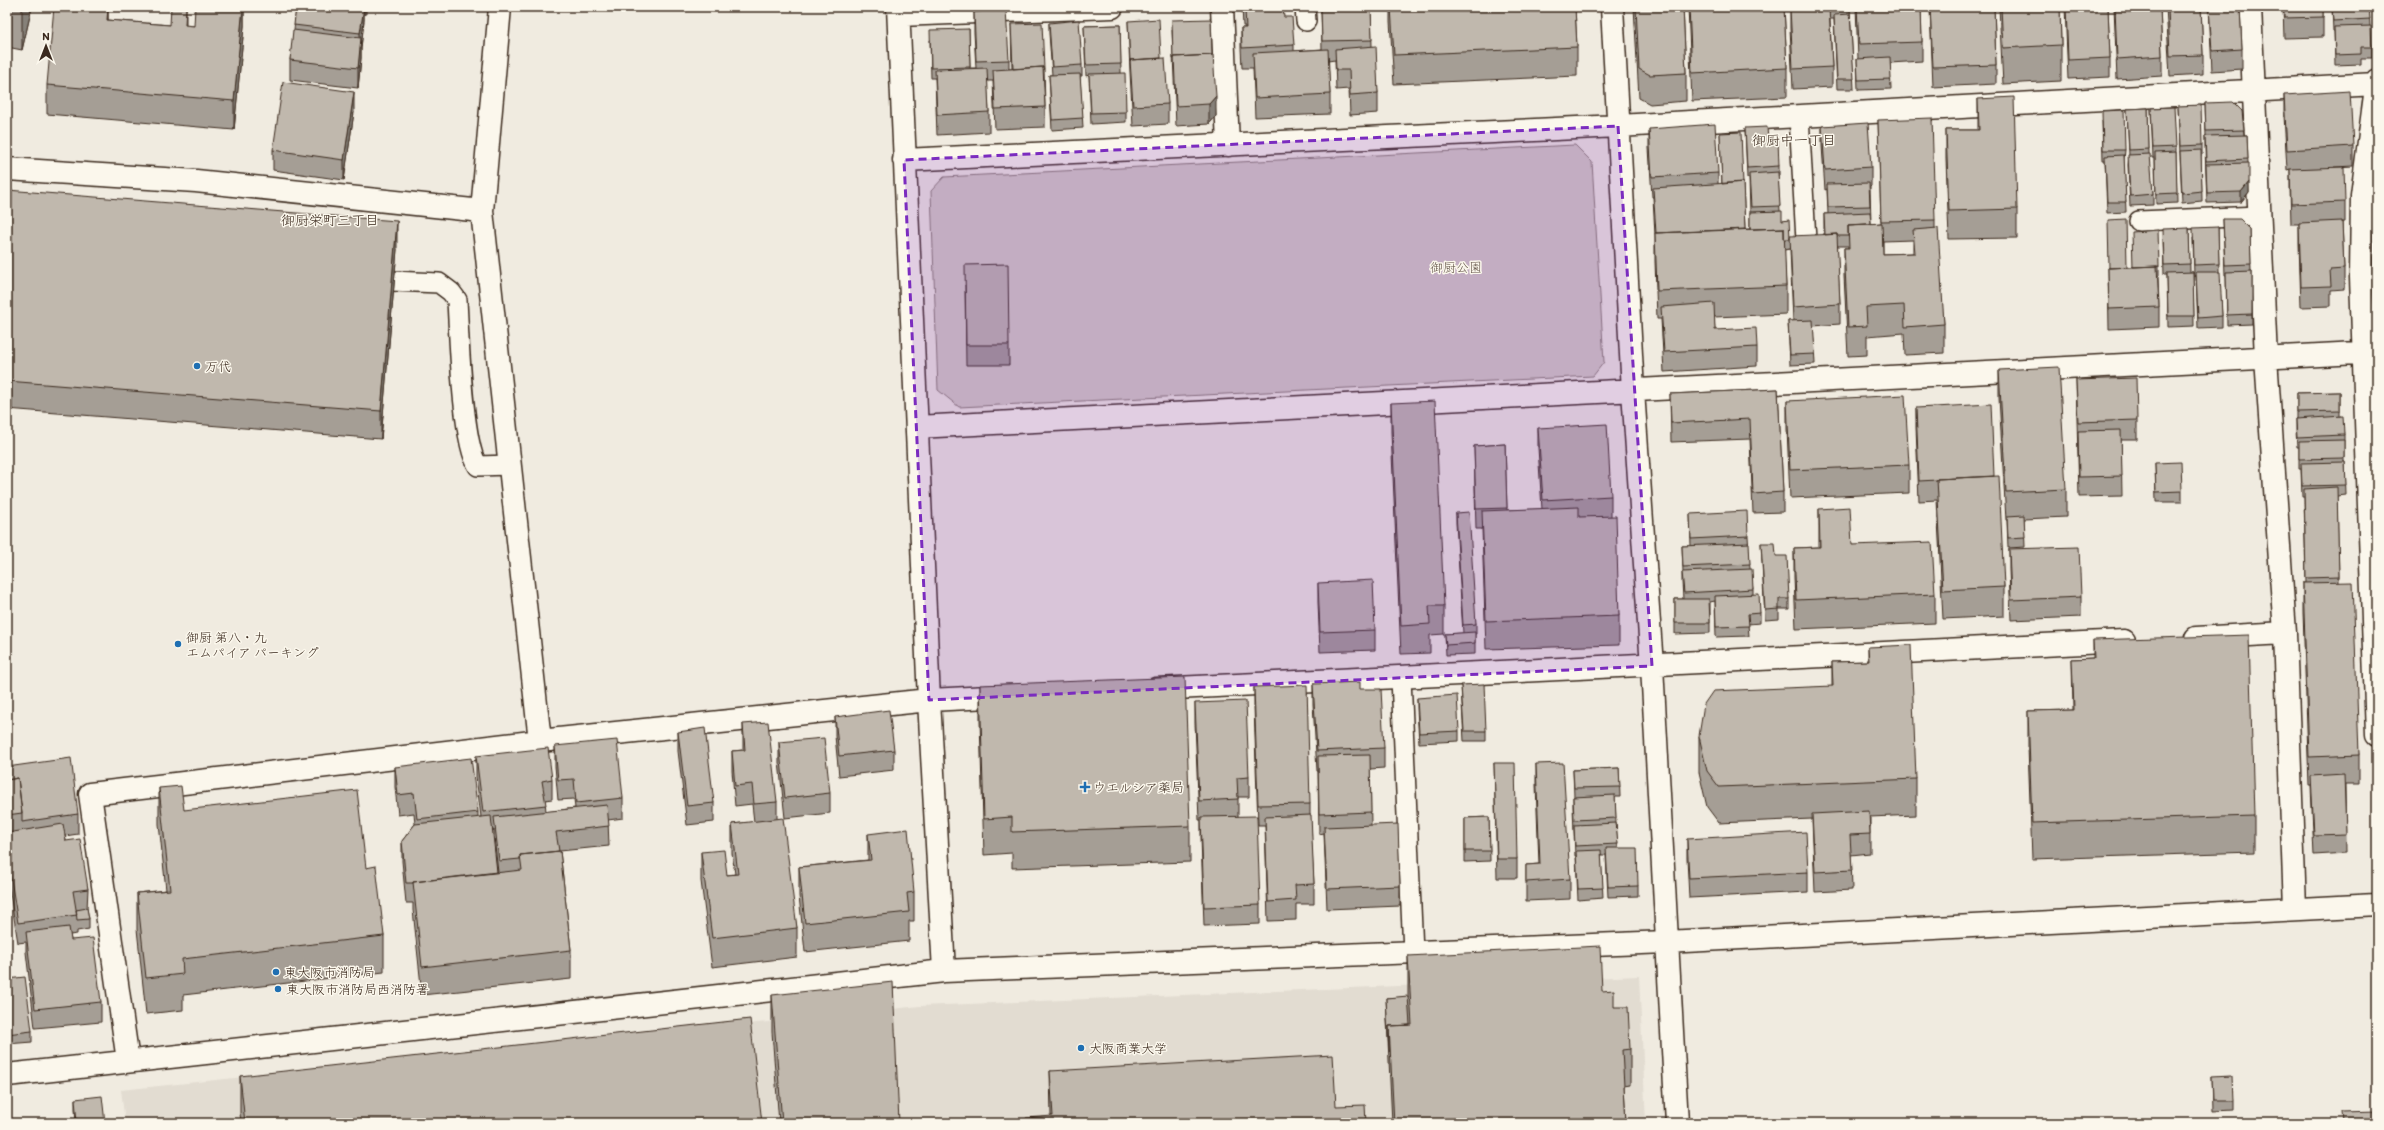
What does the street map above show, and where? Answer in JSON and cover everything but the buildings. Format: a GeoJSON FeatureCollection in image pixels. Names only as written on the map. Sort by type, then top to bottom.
{"type":"FeatureCollection","features":[{"type":"Feature","properties":{"kind":"street"},"geometry":{"type":"LineString","coordinates":[[500,7],[482,211],[540,741]]}},
{"type":"Feature","properties":{"kind":"street"},"geometry":{"type":"LineString","coordinates":[[944,971],[929,700],[904,160],[899,11],[1112,7]]}},
{"type":"Feature","properties":{"kind":"street"},"geometry":{"type":"LineString","coordinates":[[1222,7],[1228,145]]}},
{"type":"Feature","properties":{"kind":"street"},"geometry":{"type":"LineString","coordinates":[[1612,7],[1633,391],[1652,666],[1677,1123]]}},
{"type":"Feature","properties":{"kind":"street"},"geometry":{"type":"LineString","coordinates":[[2250,7],[2266,358],[2285,633],[2295,908]]}},
{"type":"Feature","properties":{"kind":"street"},"geometry":{"type":"LineString","coordinates":[[904,160],[1618,126],[2254,91],[2377,82],[2362,195],[2361,277],[2369,352],[2377,735]]}},
{"type":"Feature","properties":{"kind":"street"},"geometry":{"type":"LineString","coordinates":[[7,169],[196,182],[482,211]]}},
{"type":"Feature","properties":{"kind":"street"},"geometry":{"type":"LineString","coordinates":[[2361,277],[2377,252]]}},
{"type":"Feature","properties":{"kind":"street"},"geometry":{"type":"LineString","coordinates":[[917,427],[2369,352]]}},
{"type":"Feature","properties":{"kind":"street"},"geometry":{"type":"LineString","coordinates":[[2174,639],[2285,633]]}},
{"type":"Feature","properties":{"kind":"street"},"geometry":{"type":"LineString","coordinates":[[1134,690],[1652,666],[2143,640]]}},
{"type":"Feature","properties":{"kind":"street"},"geometry":{"type":"LineString","coordinates":[[128,1061],[90,794],[540,741],[929,700],[1031,695]]}},
{"type":"Feature","properties":{"kind":"street"},"geometry":{"type":"LineString","coordinates":[[7,1075],[944,971],[1666,942],[2295,908],[2377,905]]}},
{"type":"Feature","properties":{"kind":"lane"},"geometry":{"type":"LineString","coordinates":[[1799,116],[1806,240]]}},
{"type":"Feature","properties":{"kind":"lane"},"geometry":{"type":"LineString","coordinates":[[2139,221],[2260,216]]}},
{"type":"Feature","properties":{"kind":"lane"},"geometry":{"type":"LineString","coordinates":[[358,279],[439,283],[451,292],[457,300],[468,433],[472,458],[478,466],[510,466]]}},
{"type":"Feature","properties":{"kind":"lane"},"geometry":{"type":"LineString","coordinates":[[1401,678],[1413,952]]}},
{"type":"Feature","properties":{"kind":"highlighted area"},"geometry":{"type":"Polygon","coordinates":[[[1618,126],[1652,666],[929,700],[904,160],[1618,126]]]}},
{"type":"Feature","properties":{"kind":"shaded area","name":"大阪商業大学"},"geometry":{"type":"Polygon","coordinates":[[[1639,976],[1646,1123],[125,1123],[121,1090],[920,1006],[1639,976]]]}},
{"type":"Feature","properties":{"kind":"green space","name":"御厨公園"},"geometry":{"type":"Polygon","coordinates":[[[1575,145],[1592,162],[1604,362],[1593,376],[959,407],[938,390],[931,191],[944,177],[1575,145]]]}},
{"type":"Feature","properties":{"kind":"place","name":"万代"},"geometry":{"type":"Point","coordinates":[197,366]}},
{"type":"Feature","properties":{"kind":"place","name":"御厨 第八・九 エムパイア パーキング"},"geometry":{"type":"Point","coordinates":[178,644]}},
{"type":"Feature","properties":{"kind":"place","name":"ウエルシア薬局"},"geometry":{"type":"Point","coordinates":[1085,787]}},
{"type":"Feature","properties":{"kind":"place","name":"東大阪市消防局"},"geometry":{"type":"Point","coordinates":[276,972]}},
{"type":"Feature","properties":{"kind":"place","name":"東大阪市消防局西消防署"},"geometry":{"type":"Point","coordinates":[278,989]}},
{"type":"Feature","properties":{"kind":"place","name":"大阪商業大学"},"geometry":{"type":"Point","coordinates":[1081,1048]}},
{"type":"Feature","properties":{"kind":"district","name":"御厨中一丁目"},"geometry":{"type":"Point","coordinates":[1794,140]}},
{"type":"Feature","properties":{"kind":"district","name":"御厨栄町三丁目"},"geometry":{"type":"Point","coordinates":[330,220]}}]}
